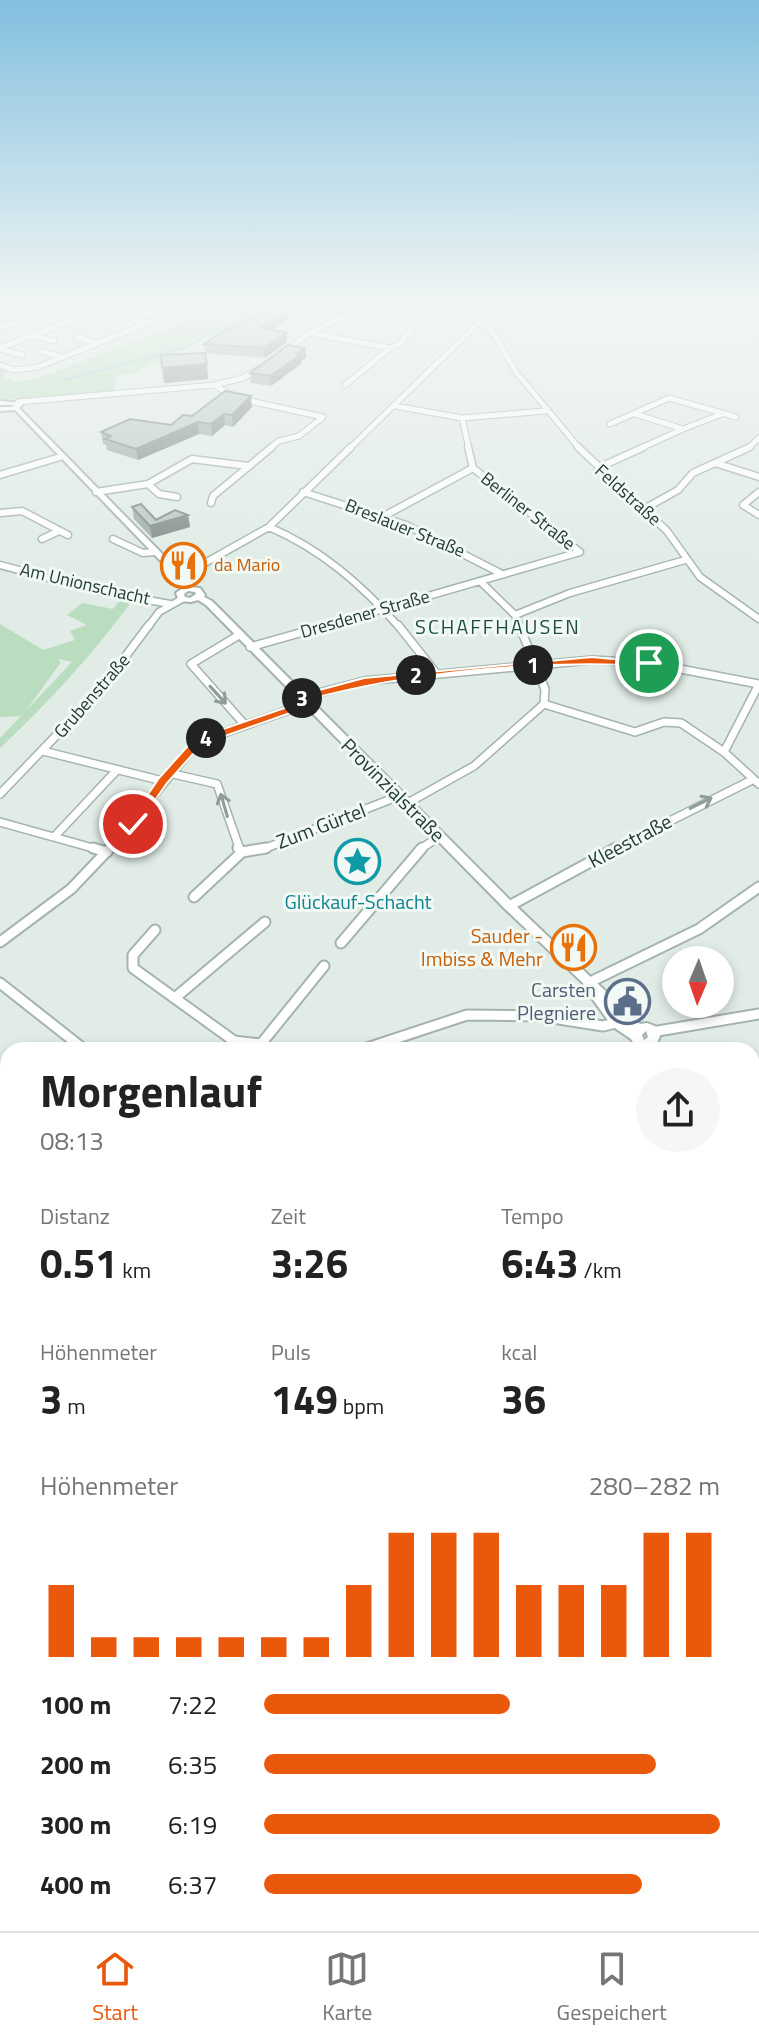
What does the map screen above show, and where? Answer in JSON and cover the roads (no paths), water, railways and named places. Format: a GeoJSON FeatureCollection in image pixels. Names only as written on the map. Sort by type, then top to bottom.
{"type":"FeatureCollection","features":[{"type":"Feature","properties":{"kind":"street"},"geometry":{"type":"LineString","coordinates":[[5,397],[16,404],[29,424],[60,457],[180,577],[187,589],[180,593],[182,599],[199,597]]}},
{"type":"Feature","properties":{"kind":"street"},"geometry":{"type":"LineString","coordinates":[[2,405],[55,397]]}},
{"type":"Feature","properties":{"kind":"street"},"geometry":{"type":"LineString","coordinates":[[211,503],[213,496],[279,441],[299,436],[323,417],[229,397]]}},
{"type":"Feature","properties":{"kind":"street"},"geometry":{"type":"LineString","coordinates":[[180,577],[269,527],[404,397]]}},
{"type":"Feature","properties":{"kind":"street","name":"Feldstraße"},"geometry":{"type":"LineString","coordinates":[[535,397],[598,468],[667,531],[700,577],[759,619]]}},
{"type":"Feature","properties":{"kind":"street"},"geometry":{"type":"LineString","coordinates":[[666,397],[736,417]]}},
{"type":"Feature","properties":{"kind":"street"},"geometry":{"type":"LineString","coordinates":[[610,424],[669,398]]}},
{"type":"Feature","properties":{"kind":"street"},"geometry":{"type":"LineString","coordinates":[[2,405],[29,424]]}},
{"type":"Feature","properties":{"kind":"street"},"geometry":{"type":"LineString","coordinates":[[395,406],[462,418],[545,411]]}},
{"type":"Feature","properties":{"kind":"street"},"geometry":{"type":"LineString","coordinates":[[635,414],[683,429]]}},
{"type":"Feature","properties":{"kind":"street"},"geometry":{"type":"LineString","coordinates":[[598,468],[722,414]]}},
{"type":"Feature","properties":{"kind":"street","name":"Berliner Straße"},"geometry":{"type":"LineString","coordinates":[[462,418],[473,468],[580,552],[481,582]]}},
{"type":"Feature","properties":{"kind":"street"},"geometry":{"type":"LineString","coordinates":[[644,509],[678,490],[684,479],[693,473],[756,445],[759,438]]}},
{"type":"Feature","properties":{"kind":"street"},"geometry":{"type":"LineString","coordinates":[[0,475],[60,457]]}},
{"type":"Feature","properties":{"kind":"street"},"geometry":{"type":"LineString","coordinates":[[96,492],[148,484],[192,459],[248,466]]}},
{"type":"Feature","properties":{"kind":"street"},"geometry":{"type":"LineString","coordinates":[[715,463],[759,477]]}},
{"type":"Feature","properties":{"kind":"street"},"geometry":{"type":"LineString","coordinates":[[384,516],[473,468]]}},
{"type":"Feature","properties":{"kind":"street"},"geometry":{"type":"LineString","coordinates":[[148,484],[159,494],[177,497]]}},
{"type":"Feature","properties":{"kind":"street","name":"Breslauer Straße"},"geometry":{"type":"LineString","coordinates":[[303,492],[384,516],[462,548],[502,574]]}},
{"type":"Feature","properties":{"kind":"street"},"geometry":{"type":"LineString","coordinates":[[759,492],[743,505],[759,515]]}},
{"type":"Feature","properties":{"kind":"street"},"geometry":{"type":"LineString","coordinates":[[0,513],[31,504]]}},
{"type":"Feature","properties":{"kind":"street"},"geometry":{"type":"LineString","coordinates":[[13,510],[68,535]]}},
{"type":"Feature","properties":{"kind":"street"},"geometry":{"type":"LineString","coordinates":[[269,527],[311,547],[415,642],[436,673]]}},
{"type":"Feature","properties":{"kind":"street","name":"Am Unionschacht"},"geometry":{"type":"LineString","coordinates":[[42,539],[59,531]]}},
{"type":"Feature","properties":{"kind":"street"},"geometry":{"type":"LineString","coordinates":[[113,539],[143,553],[155,552]]}},
{"type":"Feature","properties":{"kind":"street"},"geometry":{"type":"LineString","coordinates":[[515,615],[570,593],[685,560]]}},
{"type":"Feature","properties":{"kind":"street","name":"Am Unionschacht"},"geometry":{"type":"LineString","coordinates":[[0,566],[97,591],[170,604]]}},
{"type":"Feature","properties":{"kind":"street"},"geometry":{"type":"LineString","coordinates":[[481,582],[515,615],[545,689],[544,704],[635,732],[674,721],[724,752],[756,782]]}},
{"type":"Feature","properties":{"kind":"street","name":"Dresdener Straße"},"geometry":{"type":"LineString","coordinates":[[250,647],[481,582]]}},
{"type":"Feature","properties":{"kind":"street","name":"Provinzialstraße"},"geometry":{"type":"LineString","coordinates":[[187,589],[200,591],[199,597],[588,983],[636,1033],[640,1042]]}},
{"type":"Feature","properties":{"kind":"street","name":"Grubenstraße"},"geometry":{"type":"LineString","coordinates":[[0,794],[101,689],[159,612],[182,599]]}},
{"type":"Feature","properties":{"kind":"street"},"geometry":{"type":"LineString","coordinates":[[239,635],[191,664],[245,725]]}},
{"type":"Feature","properties":{"kind":"street"},"geometry":{"type":"LineString","coordinates":[[0,942],[71,889],[133,824],[169,773],[203,739],[364,681],[620,659],[759,684],[724,752]]}},
{"type":"Feature","properties":{"kind":"street","name":"Zum Gürtel"},"geometry":{"type":"LineString","coordinates":[[194,897],[242,852],[259,851],[402,800],[474,766],[544,704]]}},
{"type":"Feature","properties":{"kind":"street"},"geometry":{"type":"LineString","coordinates":[[43,751],[163,781]]}},
{"type":"Feature","properties":{"kind":"street"},"geometry":{"type":"LineString","coordinates":[[54,837],[116,771]]}},
{"type":"Feature","properties":{"kind":"street"},"geometry":{"type":"LineString","coordinates":[[169,773],[217,784],[236,846],[242,852]]}},
{"type":"Feature","properties":{"kind":"street","name":"Kleestraße"},"geometry":{"type":"LineString","coordinates":[[509,906],[653,828],[756,782]]}},
{"type":"Feature","properties":{"kind":"street"},"geometry":{"type":"LineString","coordinates":[[0,822],[107,852]]}},
{"type":"Feature","properties":{"kind":"street"},"geometry":{"type":"LineString","coordinates":[[341,943],[416,852],[440,836]]}},
{"type":"Feature","properties":{"kind":"street"},"geometry":{"type":"LineString","coordinates":[[588,983],[658,953],[731,911],[759,887]]}},
{"type":"Feature","properties":{"kind":"street"},"geometry":{"type":"LineString","coordinates":[[176,997],[265,922]]}},
{"type":"Feature","properties":{"kind":"street"},"geometry":{"type":"LineString","coordinates":[[155,930],[130,963],[234,1041],[243,1042]]}},
{"type":"Feature","properties":{"kind":"street"},"geometry":{"type":"LineString","coordinates":[[263,1042],[324,966]]}},
{"type":"Feature","properties":{"kind":"street"},"geometry":{"type":"LineString","coordinates":[[0,983],[43,1013],[76,1042]]}},
{"type":"Feature","properties":{"kind":"street","name":"Provinzialstraße"},"geometry":{"type":"LineString","coordinates":[[588,983],[616,1023],[636,1033]]}},
{"type":"Feature","properties":{"kind":"street"},"geometry":{"type":"LineString","coordinates":[[385,1042],[467,1015],[512,1014],[603,1026],[616,1023]]}},
{"type":"Feature","properties":{"kind":"street"},"geometry":{"type":"LineString","coordinates":[[652,1042],[759,1014]]}},
{"type":"Feature","properties":{"kind":"place","name":"da Mario"},"geometry":{"type":"Point","coordinates":[183,565]}},
{"type":"Feature","properties":{"kind":"place","name":"Glückauf-Schacht"},"geometry":{"type":"Point","coordinates":[358,862]}},
{"type":"Feature","properties":{"kind":"place","name":"Sauder - Imbiss & Mehr"},"geometry":{"type":"Point","coordinates":[574,948]}},
{"type":"Feature","properties":{"kind":"place","name":"Carsten Plegniere"},"geometry":{"type":"Point","coordinates":[627,1001]}},
{"type":"Feature","properties":{"kind":"district","name":"SCHAFFHAUSEN"},"geometry":{"type":"Point","coordinates":[498,627]}}]}
